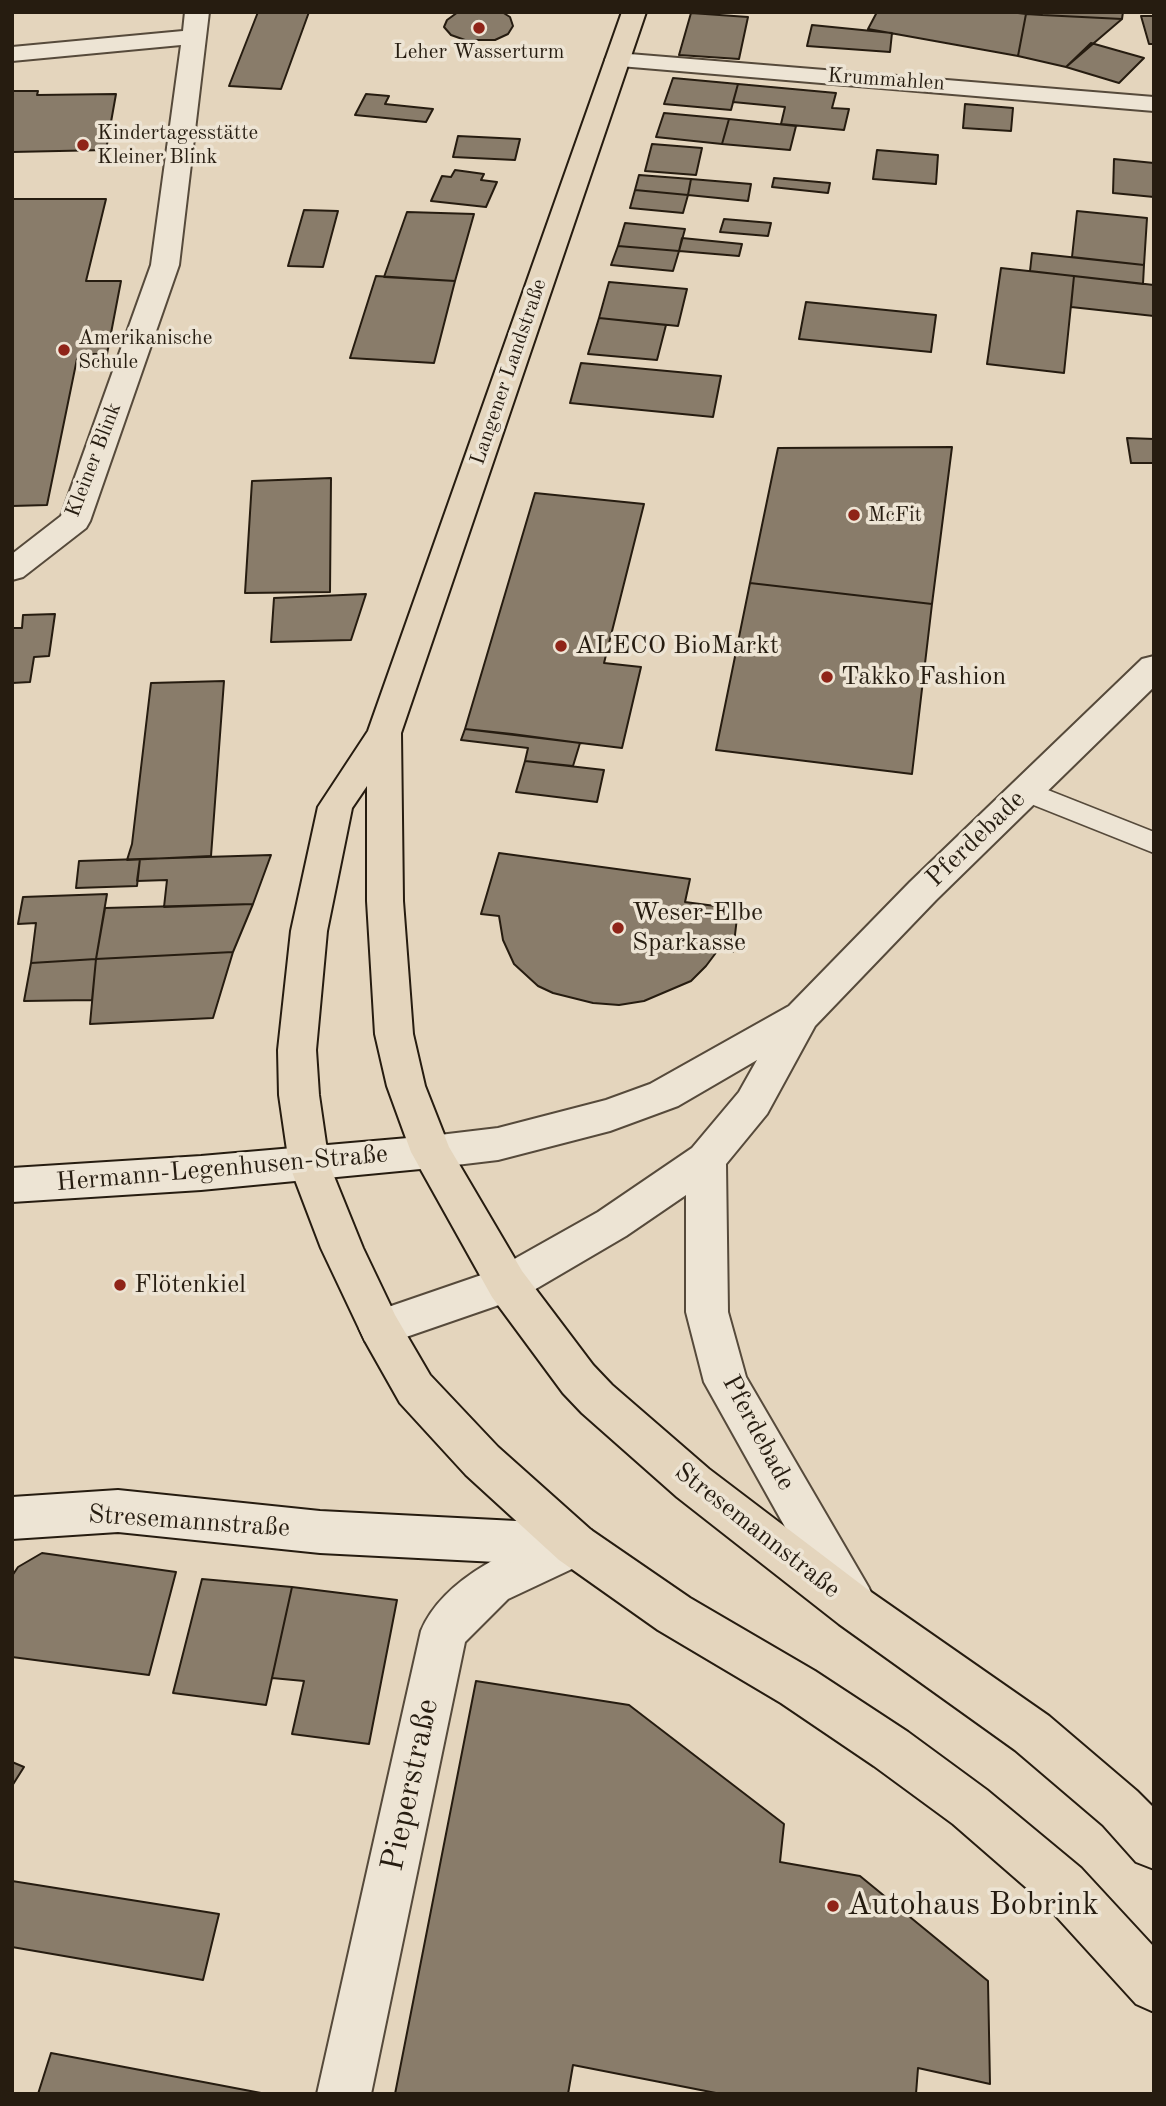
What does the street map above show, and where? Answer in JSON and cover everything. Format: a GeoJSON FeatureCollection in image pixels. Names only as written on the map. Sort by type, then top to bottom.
{"type":"FeatureCollection","features":[{"type":"Feature","properties":{"kind":"main road","name":"Langener Landstraße"},"geometry":{"type":"LineString","coordinates":[[309,1164],[299,1095],[297,1050],[309,931],[335,807],[384,733],[634,12]]}},
{"type":"Feature","properties":{"kind":"main road","name":"Langener Landstraße"},"geometry":{"type":"LineString","coordinates":[[384,733],[385,901],[394,1034],[407,1086],[431,1152]]}},
{"type":"Feature","properties":{"kind":"main road","name":"Stresemannstraße"},"geometry":{"type":"LineString","coordinates":[[431,1152],[506,1284],[578,1379],[597,1399],[693,1483],[855,1608],[1032,1733],[1120,1808],[1154,1844]]}},
{"type":"Feature","properties":{"kind":"main road"},"geometry":{"type":"LineString","coordinates":[[309,1164],[342,1248],[380,1328],[415,1389],[482,1461],[575,1545],[674,1614],[821,1703],[970,1807],[1063,1886],[1154,1986]]}},
{"type":"Feature","properties":{"kind":"street","name":"Kleiner Blink"},"geometry":{"type":"LineString","coordinates":[[12,54],[195,25],[164,265],[75,521],[12,569]]}},
{"type":"Feature","properties":{"kind":"street","name":"Krummahlen"},"geometry":{"type":"LineString","coordinates":[[617,60],[1154,104]]}},
{"type":"Feature","properties":{"kind":"street","name":"Pferdebade"},"geometry":{"type":"LineString","coordinates":[[380,1328],[506,1284],[612,1224],[706,1160],[753,1103],[802,1016],[923,891],[1154,667]]}},
{"type":"Feature","properties":{"kind":"street","name":"Pferdebade"},"geometry":{"type":"LineString","coordinates":[[431,1152],[498,1144],[610,1115],[664,1095],[802,1016]]}},
{"type":"Feature","properties":{"kind":"street","name":"Hermann-Legenhusen-Straße"},"geometry":{"type":"LineString","coordinates":[[12,1185],[121,1179],[431,1152]]}},
{"type":"Feature","properties":{"kind":"street","name":"Pferdebade"},"geometry":{"type":"LineString","coordinates":[[706,1160],[707,1312],[726,1382],[855,1608]]}},
{"type":"Feature","properties":{"kind":"street","name":"Stresemannstraße"},"geometry":{"type":"LineString","coordinates":[[12,1518],[118,1511],[320,1532],[575,1545]]}},
{"type":"Feature","properties":{"kind":"street","name":"Pieperstraße"},"geometry":{"type":"LineString","coordinates":[[344,2094],[444,1631],[492,1584],[575,1545]]}},
{"type":"Feature","properties":{"kind":"lane"},"geometry":{"type":"LineString","coordinates":[[1025,791],[1154,844]]}},
{"type":"Feature","properties":{"kind":"building"},"geometry":{"type":"Polygon","coordinates":[[[258,12],[309,12],[281,89],[229,86],[258,12]]]}},
{"type":"Feature","properties":{"kind":"building","name":"Leher Wasserturm"},"geometry":{"type":"Polygon","coordinates":[[[458,12],[502,12],[510,17],[513,26],[508,34],[495,40],[465,40],[451,35],[444,27],[447,20],[458,12]]]}},
{"type":"Feature","properties":{"kind":"building"},"geometry":{"type":"Polygon","coordinates":[[[877,12],[1026,14],[1018,56],[868,29],[877,12]]]}},
{"type":"Feature","properties":{"kind":"building"},"geometry":{"type":"Polygon","coordinates":[[[1041,12],[1123,12],[1122,19],[1042,15],[1041,12]]]}},
{"type":"Feature","properties":{"kind":"building"},"geometry":{"type":"Polygon","coordinates":[[[691,13],[748,17],[739,59],[679,55],[691,13]]]}},
{"type":"Feature","properties":{"kind":"building"},"geometry":{"type":"Polygon","coordinates":[[[1026,14],[1122,19],[1066,67],[1018,56],[1026,14]]]}},
{"type":"Feature","properties":{"kind":"building"},"geometry":{"type":"Polygon","coordinates":[[[1141,16],[1154,16],[1154,44],[1149,44],[1141,16]]]}},
{"type":"Feature","properties":{"kind":"building"},"geometry":{"type":"Polygon","coordinates":[[[812,25],[892,33],[890,52],[807,46],[812,25]]]}},
{"type":"Feature","properties":{"kind":"building"},"geometry":{"type":"Polygon","coordinates":[[[1091,43],[1144,58],[1119,83],[1066,67],[1091,43]]]}},
{"type":"Feature","properties":{"kind":"building"},"geometry":{"type":"Polygon","coordinates":[[[673,78],[738,84],[731,110],[664,104],[673,78]]]}},
{"type":"Feature","properties":{"kind":"building"},"geometry":{"type":"Polygon","coordinates":[[[738,84],[836,93],[832,108],[849,109],[844,130],[781,124],[785,107],[733,102],[738,84]]]}},
{"type":"Feature","properties":{"kind":"building"},"geometry":{"type":"Polygon","coordinates":[[[12,91],[38,91],[37,95],[116,94],[106,150],[12,152],[12,91]]]}},
{"type":"Feature","properties":{"kind":"building"},"geometry":{"type":"Polygon","coordinates":[[[366,94],[389,96],[385,104],[433,109],[426,122],[355,115],[366,94]]]}},
{"type":"Feature","properties":{"kind":"building"},"geometry":{"type":"Polygon","coordinates":[[[965,104],[1013,108],[1011,131],[963,128],[965,104]]]}},
{"type":"Feature","properties":{"kind":"building"},"geometry":{"type":"Polygon","coordinates":[[[664,113],[729,119],[722,144],[656,137],[664,113]]]}},
{"type":"Feature","properties":{"kind":"building"},"geometry":{"type":"Polygon","coordinates":[[[729,119],[796,126],[790,150],[722,144],[729,119]]]}},
{"type":"Feature","properties":{"kind":"building"},"geometry":{"type":"Polygon","coordinates":[[[458,136],[520,139],[515,160],[453,157],[458,136]]]}},
{"type":"Feature","properties":{"kind":"building"},"geometry":{"type":"Polygon","coordinates":[[[652,144],[702,148],[696,175],[645,171],[652,144]]]}},
{"type":"Feature","properties":{"kind":"building"},"geometry":{"type":"Polygon","coordinates":[[[877,150],[938,155],[936,184],[873,179],[877,150]]]}},
{"type":"Feature","properties":{"kind":"building"},"geometry":{"type":"Polygon","coordinates":[[[1114,159],[1154,163],[1154,197],[1113,193],[1114,159]]]}},
{"type":"Feature","properties":{"kind":"building"},"geometry":{"type":"Polygon","coordinates":[[[455,170],[484,174],[481,180],[497,182],[486,207],[431,201],[442,176],[451,177],[455,170]]]}},
{"type":"Feature","properties":{"kind":"building"},"geometry":{"type":"Polygon","coordinates":[[[639,175],[691,179],[688,195],[635,190],[639,175]]]}},
{"type":"Feature","properties":{"kind":"building"},"geometry":{"type":"Polygon","coordinates":[[[774,178],[830,183],[828,193],[772,187],[774,178]]]}},
{"type":"Feature","properties":{"kind":"building"},"geometry":{"type":"Polygon","coordinates":[[[691,179],[751,184],[748,201],[688,195],[691,179]]]}},
{"type":"Feature","properties":{"kind":"building"},"geometry":{"type":"Polygon","coordinates":[[[635,190],[688,195],[683,213],[630,208],[635,190]]]}},
{"type":"Feature","properties":{"kind":"building","name":"Amerikanische Schule"},"geometry":{"type":"Polygon","coordinates":[[[12,199],[106,199],[86,281],[121,281],[107,354],[78,354],[47,505],[12,506],[12,199]]]}},
{"type":"Feature","properties":{"kind":"building"},"geometry":{"type":"Polygon","coordinates":[[[304,210],[338,211],[323,267],[288,266],[304,210]]]}},
{"type":"Feature","properties":{"kind":"building"},"geometry":{"type":"Polygon","coordinates":[[[1077,211],[1147,218],[1144,265],[1072,257],[1077,211]]]}},
{"type":"Feature","properties":{"kind":"building"},"geometry":{"type":"Polygon","coordinates":[[[407,212],[474,214],[455,281],[384,277],[407,212]]]}},
{"type":"Feature","properties":{"kind":"building"},"geometry":{"type":"Polygon","coordinates":[[[724,219],[771,223],[768,236],[720,232],[724,219]]]}},
{"type":"Feature","properties":{"kind":"building"},"geometry":{"type":"Polygon","coordinates":[[[625,223],[685,229],[679,251],[618,246],[625,223]]]}},
{"type":"Feature","properties":{"kind":"building"},"geometry":{"type":"Polygon","coordinates":[[[682,238],[742,244],[739,256],[679,251],[682,238]]]}},
{"type":"Feature","properties":{"kind":"building"},"geometry":{"type":"Polygon","coordinates":[[[618,246],[679,251],[673,271],[611,265],[618,246]]]}},
{"type":"Feature","properties":{"kind":"building"},"geometry":{"type":"Polygon","coordinates":[[[1032,253],[1144,265],[1143,284],[1030,271],[1032,253]]]}},
{"type":"Feature","properties":{"kind":"building"},"geometry":{"type":"Polygon","coordinates":[[[1001,268],[1074,276],[1064,373],[987,364],[1001,268]]]}},
{"type":"Feature","properties":{"kind":"building"},"geometry":{"type":"Polygon","coordinates":[[[376,276],[455,281],[434,363],[350,358],[376,276]]]}},
{"type":"Feature","properties":{"kind":"building"},"geometry":{"type":"Polygon","coordinates":[[[1074,276],[1154,285],[1154,316],[1071,307],[1074,276]]]}},
{"type":"Feature","properties":{"kind":"building"},"geometry":{"type":"Polygon","coordinates":[[[609,282],[687,289],[678,326],[599,318],[609,282]]]}},
{"type":"Feature","properties":{"kind":"building"},"geometry":{"type":"Polygon","coordinates":[[[806,302],[936,315],[931,352],[799,339],[806,302]]]}},
{"type":"Feature","properties":{"kind":"building"},"geometry":{"type":"Polygon","coordinates":[[[599,318],[666,325],[657,360],[588,354],[599,318]]]}},
{"type":"Feature","properties":{"kind":"building"},"geometry":{"type":"Polygon","coordinates":[[[581,363],[721,376],[713,417],[570,403],[581,363]]]}},
{"type":"Feature","properties":{"kind":"building"},"geometry":{"type":"Polygon","coordinates":[[[1127,438],[1154,439],[1154,463],[1131,463],[1127,438]]]}},
{"type":"Feature","properties":{"kind":"building","name":"McFit"},"geometry":{"type":"Polygon","coordinates":[[[952,447],[932,604],[750,583],[778,448],[952,447]]]}},
{"type":"Feature","properties":{"kind":"building"},"geometry":{"type":"Polygon","coordinates":[[[331,478],[330,592],[245,593],[252,481],[331,478]]]}},
{"type":"Feature","properties":{"kind":"building"},"geometry":{"type":"Polygon","coordinates":[[[535,493],[644,504],[604,663],[641,667],[622,748],[465,729],[535,493]]]}},
{"type":"Feature","properties":{"kind":"building","name":"Takko Fashion"},"geometry":{"type":"Polygon","coordinates":[[[750,583],[932,604],[912,774],[716,750],[750,583]]]}},
{"type":"Feature","properties":{"kind":"building"},"geometry":{"type":"Polygon","coordinates":[[[366,594],[351,640],[271,642],[274,598],[366,594]]]}},
{"type":"Feature","properties":{"kind":"building"},"geometry":{"type":"Polygon","coordinates":[[[55,614],[49,656],[34,657],[30,682],[12,683],[12,628],[22,628],[23,615],[55,614]]]}},
{"type":"Feature","properties":{"kind":"building"},"geometry":{"type":"Polygon","coordinates":[[[224,681],[211,856],[127,860],[132,844],[151,683],[224,681]]]}},
{"type":"Feature","properties":{"kind":"building"},"geometry":{"type":"Polygon","coordinates":[[[465,729],[580,743],[573,766],[525,761],[528,748],[461,740],[465,729]]]}},
{"type":"Feature","properties":{"kind":"building"},"geometry":{"type":"Polygon","coordinates":[[[525,761],[604,770],[597,802],[516,792],[525,761]]]}},
{"type":"Feature","properties":{"kind":"building","name":"Weser-Elbe Sparkasse"},"geometry":{"type":"Polygon","coordinates":[[[499,853],[690,879],[685,902],[738,909],[733,952],[718,950],[691,981],[644,1001],[619,1005],[593,1003],[553,993],[538,986],[514,964],[503,940],[499,916],[481,914],[499,853]]]}},
{"type":"Feature","properties":{"kind":"building"},"geometry":{"type":"Polygon","coordinates":[[[271,855],[253,904],[164,907],[167,880],[137,881],[140,859],[271,855]]]}},
{"type":"Feature","properties":{"kind":"building"},"geometry":{"type":"Polygon","coordinates":[[[140,859],[137,886],[76,888],[79,861],[140,859]]]}},
{"type":"Feature","properties":{"kind":"building"},"geometry":{"type":"Polygon","coordinates":[[[107,894],[96,959],[31,963],[36,923],[18,924],[23,897],[107,894]]]}},
{"type":"Feature","properties":{"kind":"building"},"geometry":{"type":"Polygon","coordinates":[[[253,904],[233,952],[96,959],[105,908],[253,904]]]}},
{"type":"Feature","properties":{"kind":"building"},"geometry":{"type":"Polygon","coordinates":[[[233,952],[213,1018],[90,1024],[96,959],[233,952]]]}},
{"type":"Feature","properties":{"kind":"building"},"geometry":{"type":"Polygon","coordinates":[[[96,959],[92,1000],[24,1001],[31,963],[96,959]]]}},
{"type":"Feature","properties":{"kind":"building"},"geometry":{"type":"Polygon","coordinates":[[[42,1553],[176,1572],[149,1675],[12,1657],[12,1576],[18,1567],[42,1553]]]}},
{"type":"Feature","properties":{"kind":"building"},"geometry":{"type":"Polygon","coordinates":[[[202,1579],[292,1587],[266,1705],[173,1693],[202,1579]]]}},
{"type":"Feature","properties":{"kind":"building"},"geometry":{"type":"Polygon","coordinates":[[[292,1587],[397,1600],[369,1744],[292,1734],[304,1681],[272,1678],[292,1587]]]}},
{"type":"Feature","properties":{"kind":"building"},"geometry":{"type":"Polygon","coordinates":[[[476,1681],[629,1705],[784,1824],[780,1862],[860,1876],[988,1981],[990,2084],[918,2068],[916,2094],[721,2094],[573,2065],[568,2094],[395,2094],[476,1681]]]}},
{"type":"Feature","properties":{"kind":"building"},"geometry":{"type":"Polygon","coordinates":[[[12,1762],[24,1767],[12,1786],[12,1762]]]}},
{"type":"Feature","properties":{"kind":"building"},"geometry":{"type":"Polygon","coordinates":[[[12,1881],[219,1914],[203,1980],[12,1947],[12,1881]]]}},
{"type":"Feature","properties":{"kind":"building"},"geometry":{"type":"Polygon","coordinates":[[[51,2053],[261,2093],[38,2094],[51,2053]]]}},
{"type":"Feature","properties":{"kind":"place","name":"Leher Wasserturm"},"geometry":{"type":"Point","coordinates":[479,28]}},
{"type":"Feature","properties":{"kind":"place","name":"Kindertagesstätte Kleiner Blink"},"geometry":{"type":"Point","coordinates":[83,145]}},
{"type":"Feature","properties":{"kind":"place","name":"Amerikanische Schule"},"geometry":{"type":"Point","coordinates":[64,350]}},
{"type":"Feature","properties":{"kind":"place","name":"McFit"},"geometry":{"type":"Point","coordinates":[854,515]}},
{"type":"Feature","properties":{"kind":"place","name":"ALECO BioMarkt"},"geometry":{"type":"Point","coordinates":[561,646]}},
{"type":"Feature","properties":{"kind":"place","name":"Takko Fashion"},"geometry":{"type":"Point","coordinates":[827,677]}},
{"type":"Feature","properties":{"kind":"place","name":"Weser-Elbe Sparkasse"},"geometry":{"type":"Point","coordinates":[618,928]}},
{"type":"Feature","properties":{"kind":"place","name":"Flötenkiel"},"geometry":{"type":"Point","coordinates":[120,1285]}},
{"type":"Feature","properties":{"kind":"place","name":"Autohaus Bobrink"},"geometry":{"type":"Point","coordinates":[833,1906]}}]}
